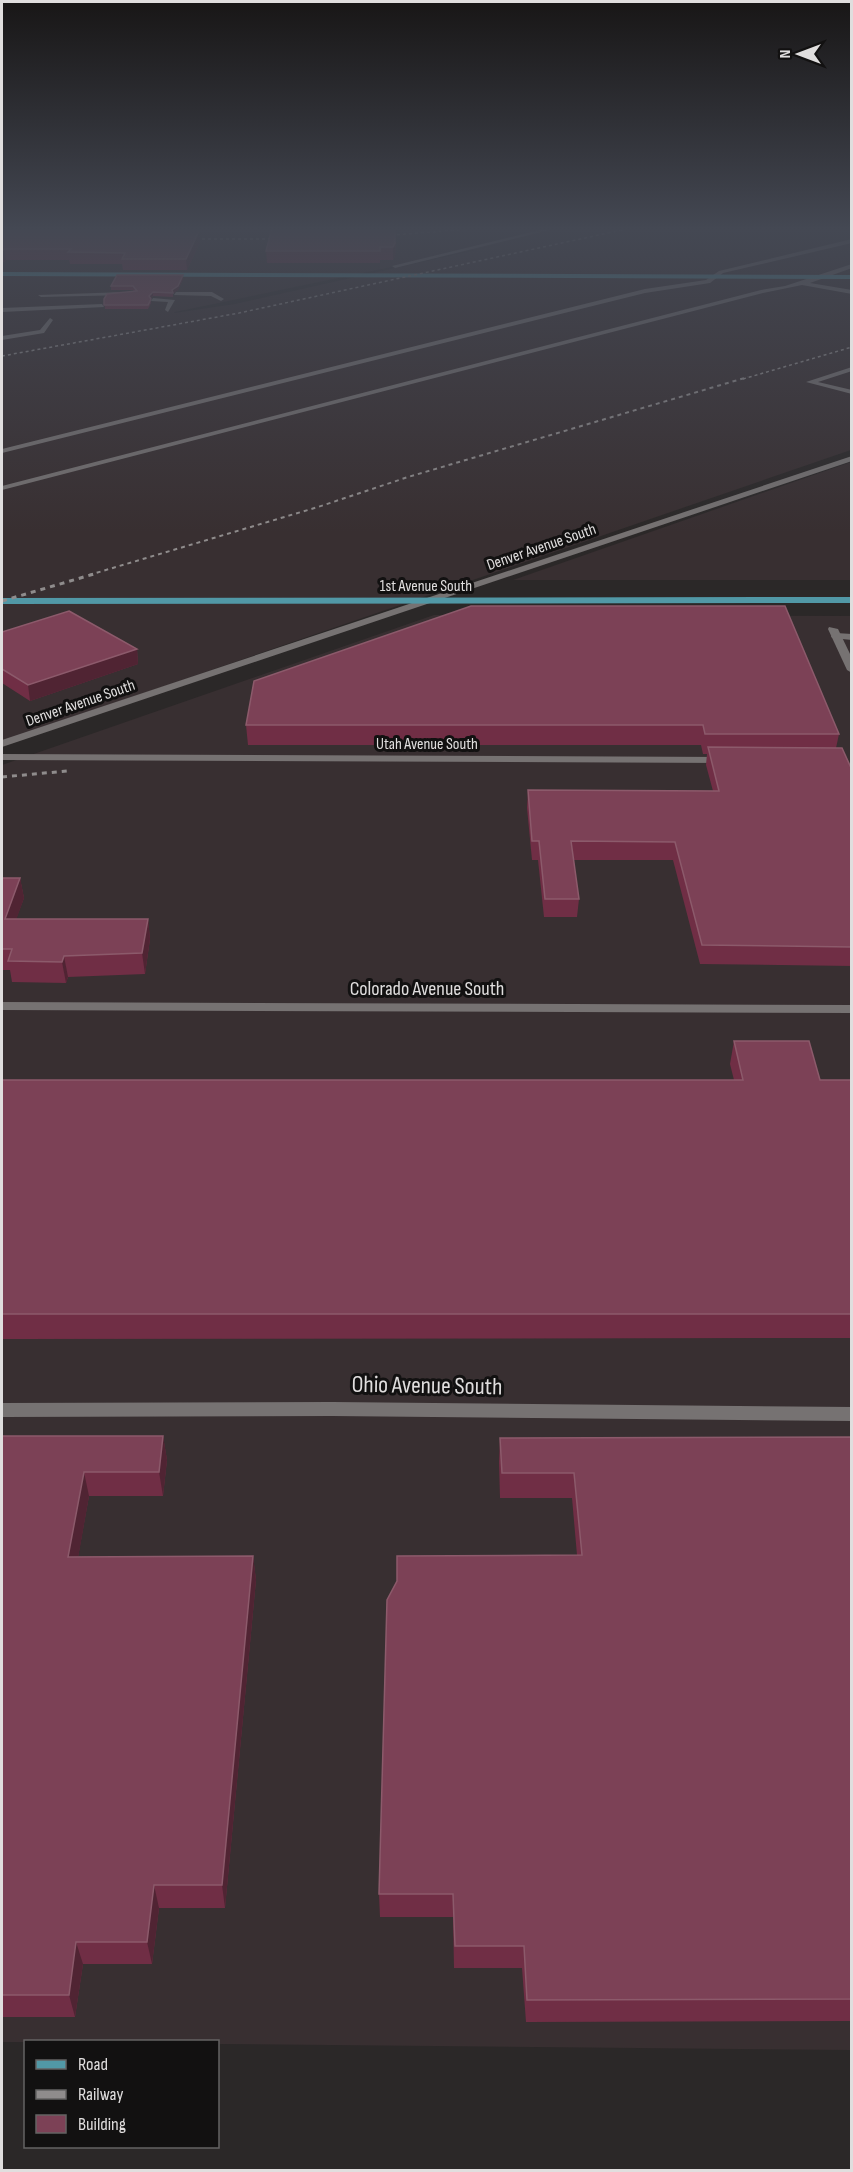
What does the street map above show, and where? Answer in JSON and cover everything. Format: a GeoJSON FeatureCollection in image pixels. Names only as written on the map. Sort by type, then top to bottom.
{"type":"FeatureCollection","features":[{"type":"Feature","properties":{"kind":"main road","name":"1st Avenue South"},"geometry":{"type":"LineString","coordinates":[[2,601],[852,600]]}},
{"type":"Feature","properties":{"kind":"street"},"geometry":{"type":"LineString","coordinates":[[2,338],[42,332],[44,329]]}},
{"type":"Feature","properties":{"kind":"street"},"geometry":{"type":"LineString","coordinates":[[2,451],[491,329]]}},
{"type":"Feature","properties":{"kind":"street"},"geometry":{"type":"LineString","coordinates":[[2,488],[615,329]]}},
{"type":"Feature","properties":{"kind":"street"},"geometry":{"type":"LineString","coordinates":[[852,369],[810,382],[852,392]]}},
{"type":"Feature","properties":{"kind":"street","name":"Denver Avenue South"},"geometry":{"type":"LineString","coordinates":[[2,744],[852,458]]}},
{"type":"Feature","properties":{"kind":"street"},"geometry":{"type":"LineString","coordinates":[[852,637],[835,633],[852,670]]}},
{"type":"Feature","properties":{"kind":"street","name":"Utah Avenue South"},"geometry":{"type":"LineString","coordinates":[[2,757],[744,760]]}},
{"type":"Feature","properties":{"kind":"street","name":"Colorado Avenue South"},"geometry":{"type":"LineString","coordinates":[[2,1006],[852,1009]]}},
{"type":"Feature","properties":{"kind":"street","name":"Ohio Avenue South"},"geometry":{"type":"LineString","coordinates":[[2,1410],[332,1409],[852,1414]]}},
{"type":"Feature","properties":{"kind":"shaded area"},"geometry":{"type":"Polygon","coordinates":[[[2,329],[851,329],[851,450],[2,742],[2,329]]]}},
{"type":"Feature","properties":{"kind":"shaded area"},"geometry":{"type":"Polygon","coordinates":[[[851,462],[851,580],[513,580],[851,462]]]}},
{"type":"Feature","properties":{"kind":"shaded area"},"geometry":{"type":"Polygon","coordinates":[[[434,615],[851,616],[851,2050],[219,2044],[219,2040],[2,2042],[2,765],[434,615]]]}},
{"type":"Feature","properties":{"kind":"building"},"geometry":{"type":"Polygon","coordinates":[[[471,606],[785,606],[839,734],[705,734],[703,725],[246,725],[254,681],[471,606]]]}},
{"type":"Feature","properties":{"kind":"building"},"geometry":{"type":"Polygon","coordinates":[[[69,611],[137,649],[28,685],[2,669],[2,632],[69,611]]]}},
{"type":"Feature","properties":{"kind":"building"},"geometry":{"type":"Polygon","coordinates":[[[708,747],[842,748],[852,770],[852,947],[702,945],[675,842],[571,841],[579,899],[545,899],[539,841],[532,841],[528,790],[719,791],[708,747]]]}},
{"type":"Feature","properties":{"kind":"building"},"geometry":{"type":"Polygon","coordinates":[[[2,878],[20,878],[5,919],[148,919],[142,953],[64,956],[62,962],[8,961],[12,949],[2,949],[2,878]]]}},
{"type":"Feature","properties":{"kind":"building"},"geometry":{"type":"Polygon","coordinates":[[[734,1041],[809,1041],[820,1080],[852,1080],[852,1314],[2,1314],[2,1080],[743,1080],[734,1041]]]}},
{"type":"Feature","properties":{"kind":"building"},"geometry":{"type":"Polygon","coordinates":[[[2,1436],[163,1436],[159,1472],[84,1472],[68,1557],[253,1556],[222,1885],[154,1885],[147,1942],[76,1942],[69,1995],[2,1995],[2,1436]]]}},
{"type":"Feature","properties":{"kind":"building"},"geometry":{"type":"Polygon","coordinates":[[[852,1437],[852,1999],[527,2000],[524,1946],[455,1946],[453,1894],[379,1894],[387,1600],[397,1581],[397,1556],[582,1555],[574,1473],[502,1473],[500,1438],[852,1437]]]}},
{"type":"Feature","properties":{"kind":"railway"},"geometry":{"type":"LineString","coordinates":[[2,356],[149,329]]}},
{"type":"Feature","properties":{"kind":"railway"},"geometry":{"type":"LineString","coordinates":[[743,379],[852,347]]}},
{"type":"Feature","properties":{"kind":"railway"},"geometry":{"type":"LineString","coordinates":[[89,575],[318,507],[408,477],[748,377]]}},
{"type":"Feature","properties":{"kind":"railway"},"geometry":{"type":"LineString","coordinates":[[2,601],[94,574]]}},
{"type":"Feature","properties":{"kind":"railway"},"geometry":{"type":"LineString","coordinates":[[2,777],[67,771]]}}]}
